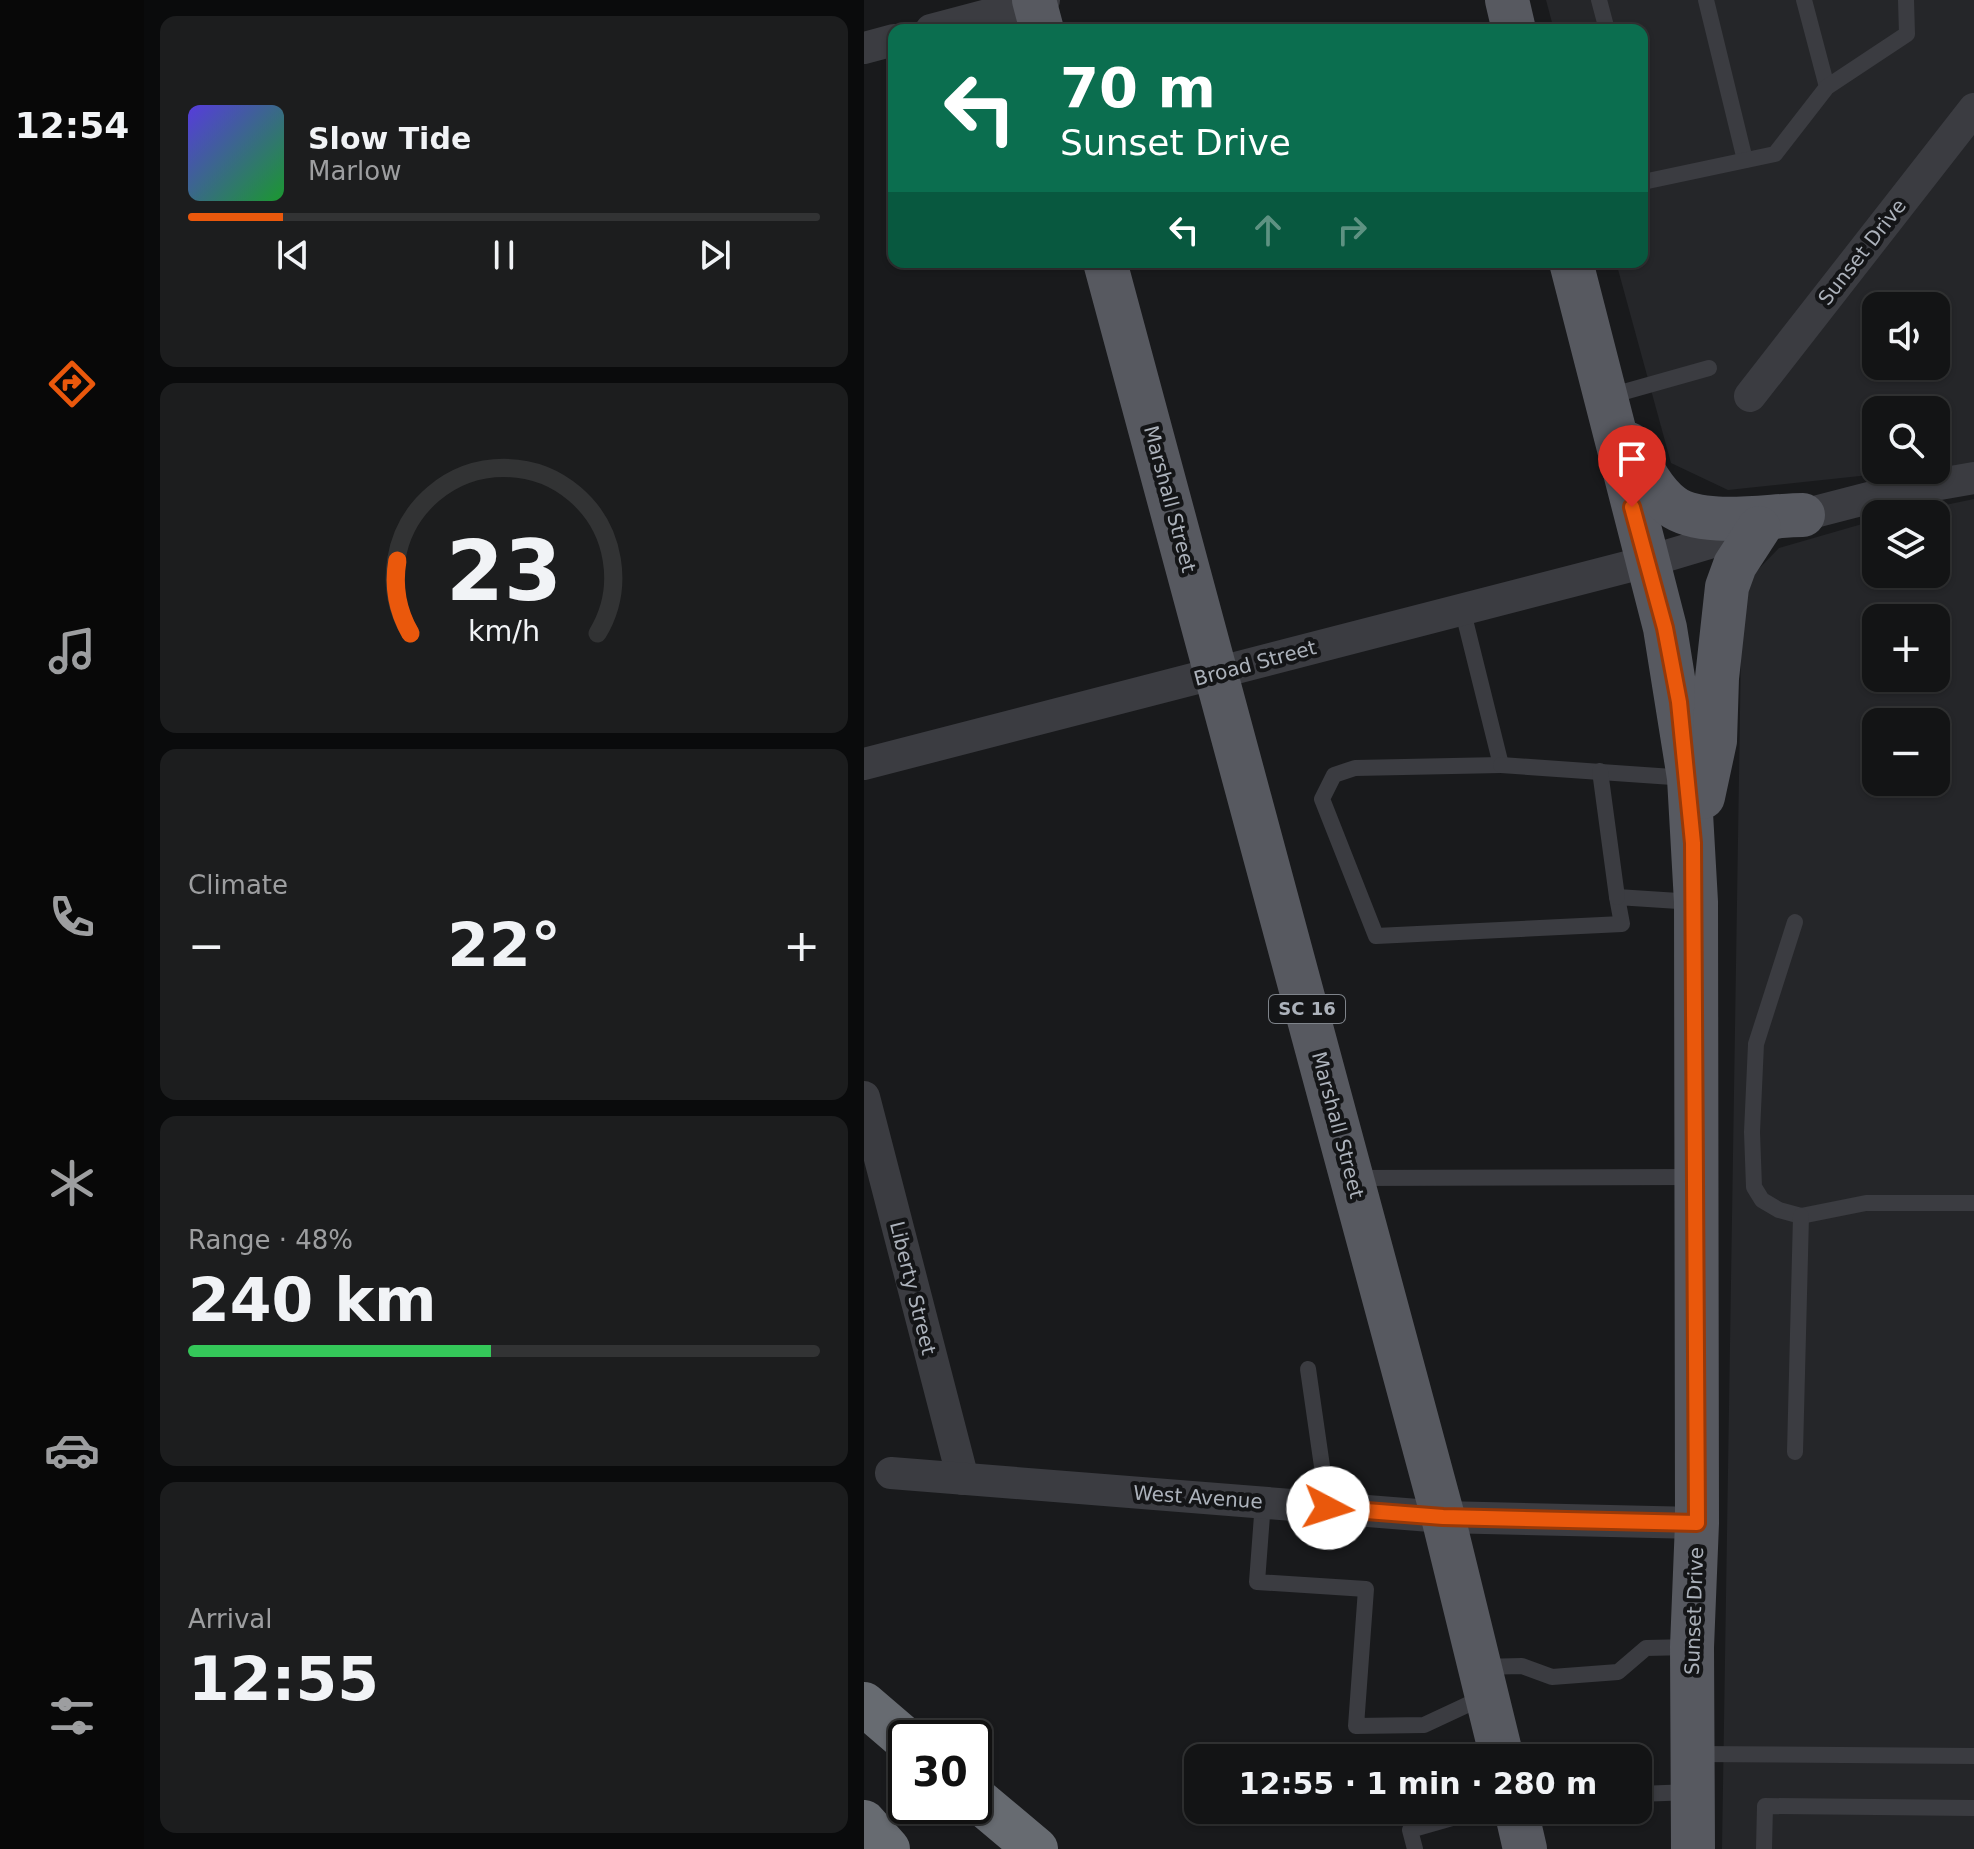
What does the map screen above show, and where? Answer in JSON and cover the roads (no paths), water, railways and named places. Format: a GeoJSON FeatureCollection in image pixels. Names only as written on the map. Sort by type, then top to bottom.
{"type":"FeatureCollection","features":[{"type":"Feature","properties":{"kind":"highway"},"geometry":{"type":"LineString","coordinates":[[864,1704],[888,1725]]}},
{"type":"Feature","properties":{"kind":"highway"},"geometry":{"type":"LineString","coordinates":[[992,1812],[1036,1849]]}},
{"type":"Feature","properties":{"kind":"highway"},"geometry":{"type":"LineString","coordinates":[[864,1822],[888,1849]]}},
{"type":"Feature","properties":{"kind":"main road"},"geometry":{"type":"LineString","coordinates":[[1507,0],[1513,24]]}},
{"type":"Feature","properties":{"kind":"main road","name":"Marshall Street"},"geometry":{"type":"LineString","coordinates":[[1107,268],[1443,1517],[1498,1744]]}},
{"type":"Feature","properties":{"kind":"main road"},"geometry":{"type":"LineString","coordinates":[[1572,268],[1604,398],[1639,463],[1672,506],[1706,517],[1803,515]]}},
{"type":"Feature","properties":{"kind":"main road","name":"Sunset Drive"},"geometry":{"type":"LineString","coordinates":[[1604,398],[1665,628],[1689,778],[1693,843],[1696,902],[1697,1523],[1692,1647],[1693,1849]]}},
{"type":"Feature","properties":{"kind":"main road"},"geometry":{"type":"LineString","coordinates":[[1693,843],[1715,741],[1717,678],[1727,587],[1735,565],[1759,528]]}},
{"type":"Feature","properties":{"kind":"main road"},"geometry":{"type":"LineString","coordinates":[[1519,1824],[1525,1849]]}},
{"type":"Feature","properties":{"kind":"street"},"geometry":{"type":"LineString","coordinates":[[960,24],[1039,8]]}},
{"type":"Feature","properties":{"kind":"street"},"geometry":{"type":"LineString","coordinates":[[864,48],[888,42]]}},
{"type":"Feature","properties":{"kind":"street","name":"Sunset Drive"},"geometry":{"type":"LineString","coordinates":[[1750,396],[1974,109]]}},
{"type":"Feature","properties":{"kind":"street","name":"Broad Street"},"geometry":{"type":"LineString","coordinates":[[864,764],[1646,562],[1888,493],[1974,478]]}},
{"type":"Feature","properties":{"kind":"street","name":"Liberty Street"},"geometry":{"type":"LineString","coordinates":[[864,1097],[963,1479]]}},
{"type":"Feature","properties":{"kind":"street","name":"West Avenue"},"geometry":{"type":"LineString","coordinates":[[891,1473],[1443,1517],[1697,1523]]}},
{"type":"Feature","properties":{"kind":"lane"},"geometry":{"type":"LineString","coordinates":[[1599,0],[1605,24]]}},
{"type":"Feature","properties":{"kind":"lane"},"geometry":{"type":"LineString","coordinates":[[1706,0],[1745,160]]}},
{"type":"Feature","properties":{"kind":"lane"},"geometry":{"type":"LineString","coordinates":[[1804,0],[1827,87]]}},
{"type":"Feature","properties":{"kind":"lane"},"geometry":{"type":"LineString","coordinates":[[1648,181],[1775,154],[1827,87],[1907,34],[1906,0]]}},
{"type":"Feature","properties":{"kind":"lane"},"geometry":{"type":"LineString","coordinates":[[1604,398],[1709,368]]}},
{"type":"Feature","properties":{"kind":"lane"},"geometry":{"type":"LineString","coordinates":[[1462,608],[1501,765]]}},
{"type":"Feature","properties":{"kind":"lane"},"geometry":{"type":"LineString","coordinates":[[1600,771],[1622,924],[1376,936],[1322,799],[1334,775],[1355,768],[1501,765],[1600,771],[1689,778]]}},
{"type":"Feature","properties":{"kind":"lane"},"geometry":{"type":"LineString","coordinates":[[1617,897],[1696,902]]}},
{"type":"Feature","properties":{"kind":"lane"},"geometry":{"type":"LineString","coordinates":[[1795,922],[1756,1044],[1752,1132],[1754,1187],[1762,1200],[1779,1210],[1801,1216],[1866,1203],[1974,1203]]}},
{"type":"Feature","properties":{"kind":"lane"},"geometry":{"type":"LineString","coordinates":[[1353,1178],[1696,1177]]}},
{"type":"Feature","properties":{"kind":"lane"},"geometry":{"type":"LineString","coordinates":[[1795,1452],[1801,1216]]}},
{"type":"Feature","properties":{"kind":"lane"},"geometry":{"type":"LineString","coordinates":[[1308,1369],[1328,1508]]}},
{"type":"Feature","properties":{"kind":"lane"},"geometry":{"type":"LineString","coordinates":[[1263,1502],[1257,1582],[1366,1589],[1356,1726],[1424,1725],[1481,1682],[1522,1666],[1552,1677],[1618,1672],[1646,1648],[1692,1647]]}},
{"type":"Feature","properties":{"kind":"lane"},"geometry":{"type":"LineString","coordinates":[[1652,1789],[1692,1773],[1974,1756]]}},
{"type":"Feature","properties":{"kind":"lane"},"geometry":{"type":"LineString","coordinates":[[1764,1849],[1765,1806],[1974,1808]]}},
{"type":"Feature","properties":{"kind":"lane"},"geometry":{"type":"LineString","coordinates":[[1415,1849],[1410,1830],[1431,1824]]}}]}
